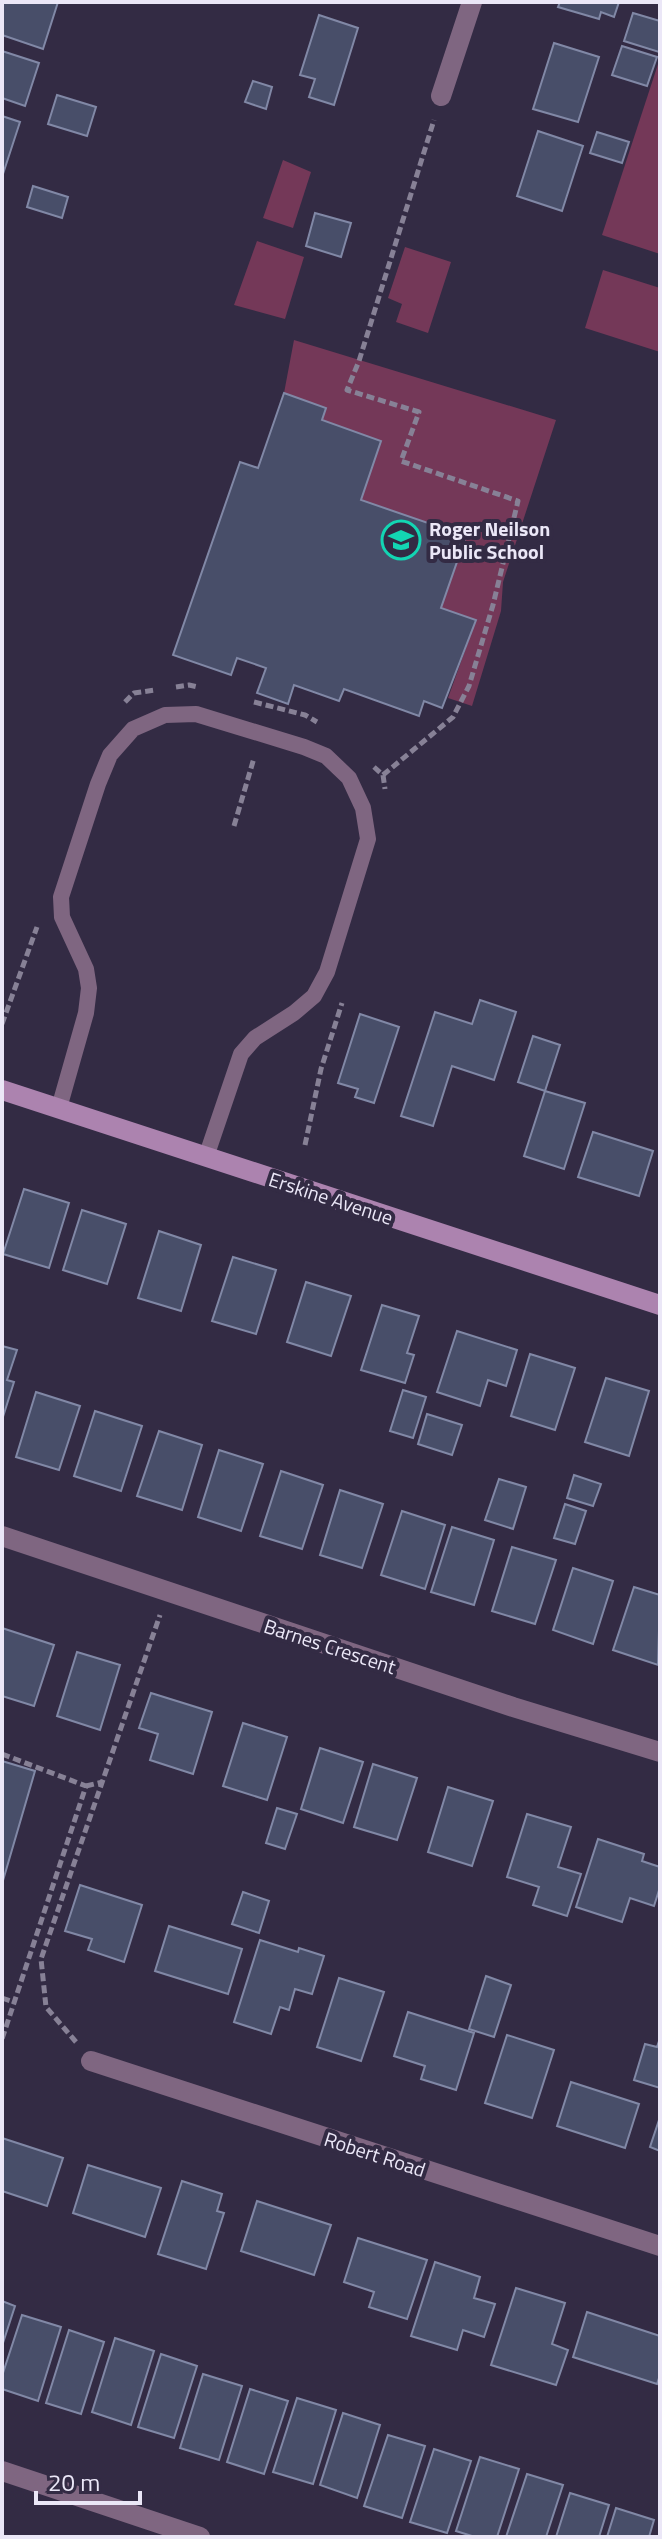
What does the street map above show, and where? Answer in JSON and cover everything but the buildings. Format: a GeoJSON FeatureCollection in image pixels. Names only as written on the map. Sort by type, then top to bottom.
{"type":"FeatureCollection","features":[{"type":"Feature","properties":{"kind":"street"},"geometry":{"type":"LineString","coordinates":[[441,96],[472,2]]}},
{"type":"Feature","properties":{"kind":"street","name":"Erskine Avenue"},"geometry":{"type":"LineString","coordinates":[[2,1090],[660,1305]]}},
{"type":"Feature","properties":{"kind":"street","name":"Barnes Crescent"},"geometry":{"type":"LineString","coordinates":[[2,1536],[513,1707],[660,1752]]}},
{"type":"Feature","properties":{"kind":"street","name":"Robert Road"},"geometry":{"type":"LineString","coordinates":[[91,2061],[660,2246]]}},
{"type":"Feature","properties":{"kind":"street"},"geometry":{"type":"LineString","coordinates":[[2,2471],[200,2537]]}},
{"type":"Feature","properties":{"kind":"lane"},"geometry":{"type":"LineString","coordinates":[[59,1108],[86,1013],[89,988],[86,969],[62,917],[61,897],[110,755],[133,729],[165,715],[196,714],[262,734],[326,756],[349,778],[363,808],[368,839],[327,972],[314,996],[255,1038],[241,1054],[206,1157]]}},
{"type":"Feature","properties":{"kind":"path"},"geometry":{"type":"LineString","coordinates":[[383,775],[453,717],[469,686],[493,605],[518,501],[401,461],[419,412],[347,390],[359,361],[441,96]]}},
{"type":"Feature","properties":{"kind":"path"},"geometry":{"type":"LineString","coordinates":[[123,705],[134,693],[189,685],[203,688]]}},
{"type":"Feature","properties":{"kind":"path"},"geometry":{"type":"LineString","coordinates":[[243,699],[305,715],[327,728]]}},
{"type":"Feature","properties":{"kind":"path"},"geometry":{"type":"LineString","coordinates":[[234,826],[271,706]]}},
{"type":"Feature","properties":{"kind":"path"},"geometry":{"type":"LineString","coordinates":[[372,765],[383,775],[387,804]]}},
{"type":"Feature","properties":{"kind":"path"},"geometry":{"type":"LineString","coordinates":[[2,1024],[37,932],[38,916]]}},
{"type":"Feature","properties":{"kind":"path"},"geometry":{"type":"LineString","coordinates":[[305,1145],[321,1069],[346,990]]}},
{"type":"Feature","properties":{"kind":"path"},"geometry":{"type":"LineString","coordinates":[[91,2061],[46,2007],[41,1959],[168,1592]]}},
{"type":"Feature","properties":{"kind":"path"},"geometry":{"type":"LineString","coordinates":[[2,1754],[86,1786],[103,1782]]}},
{"type":"Feature","properties":{"kind":"path"},"geometry":{"type":"LineString","coordinates":[[2,2039],[86,1786]]}},
{"type":"Feature","properties":{"kind":"path"},"geometry":{"type":"LineString","coordinates":[[2,1998],[14,2002]]}},
{"type":"Feature","properties":{"kind":"shaded area"},"geometry":{"type":"Polygon","coordinates":[[[660,58],[660,254],[602,235],[660,58]]]}},
{"type":"Feature","properties":{"kind":"shaded area"},"geometry":{"type":"Polygon","coordinates":[[[283,160],[311,172],[293,228],[263,218],[283,160]]]}},
{"type":"Feature","properties":{"kind":"shaded area"},"geometry":{"type":"Polygon","coordinates":[[[257,241],[304,257],[285,319],[234,305],[257,241]]]}},
{"type":"Feature","properties":{"kind":"shaded area"},"geometry":{"type":"Polygon","coordinates":[[[405,247],[451,262],[428,333],[396,322],[402,304],[388,298],[405,247]]]}},
{"type":"Feature","properties":{"kind":"shaded area"},"geometry":{"type":"Polygon","coordinates":[[[603,270],[660,288],[660,352],[585,328],[603,270]]]}},
{"type":"Feature","properties":{"kind":"shaded area"},"geometry":{"type":"Polygon","coordinates":[[[294,340],[556,420],[503,582],[501,611],[472,706],[448,698],[476,620],[441,608],[466,536],[361,500],[381,441],[322,420],[326,408],[284,393],[294,340]]]}},
{"type":"Feature","properties":{"kind":"place","name":"Roger Neilson Public School"},"geometry":{"type":"Point","coordinates":[401,540]}}]}
